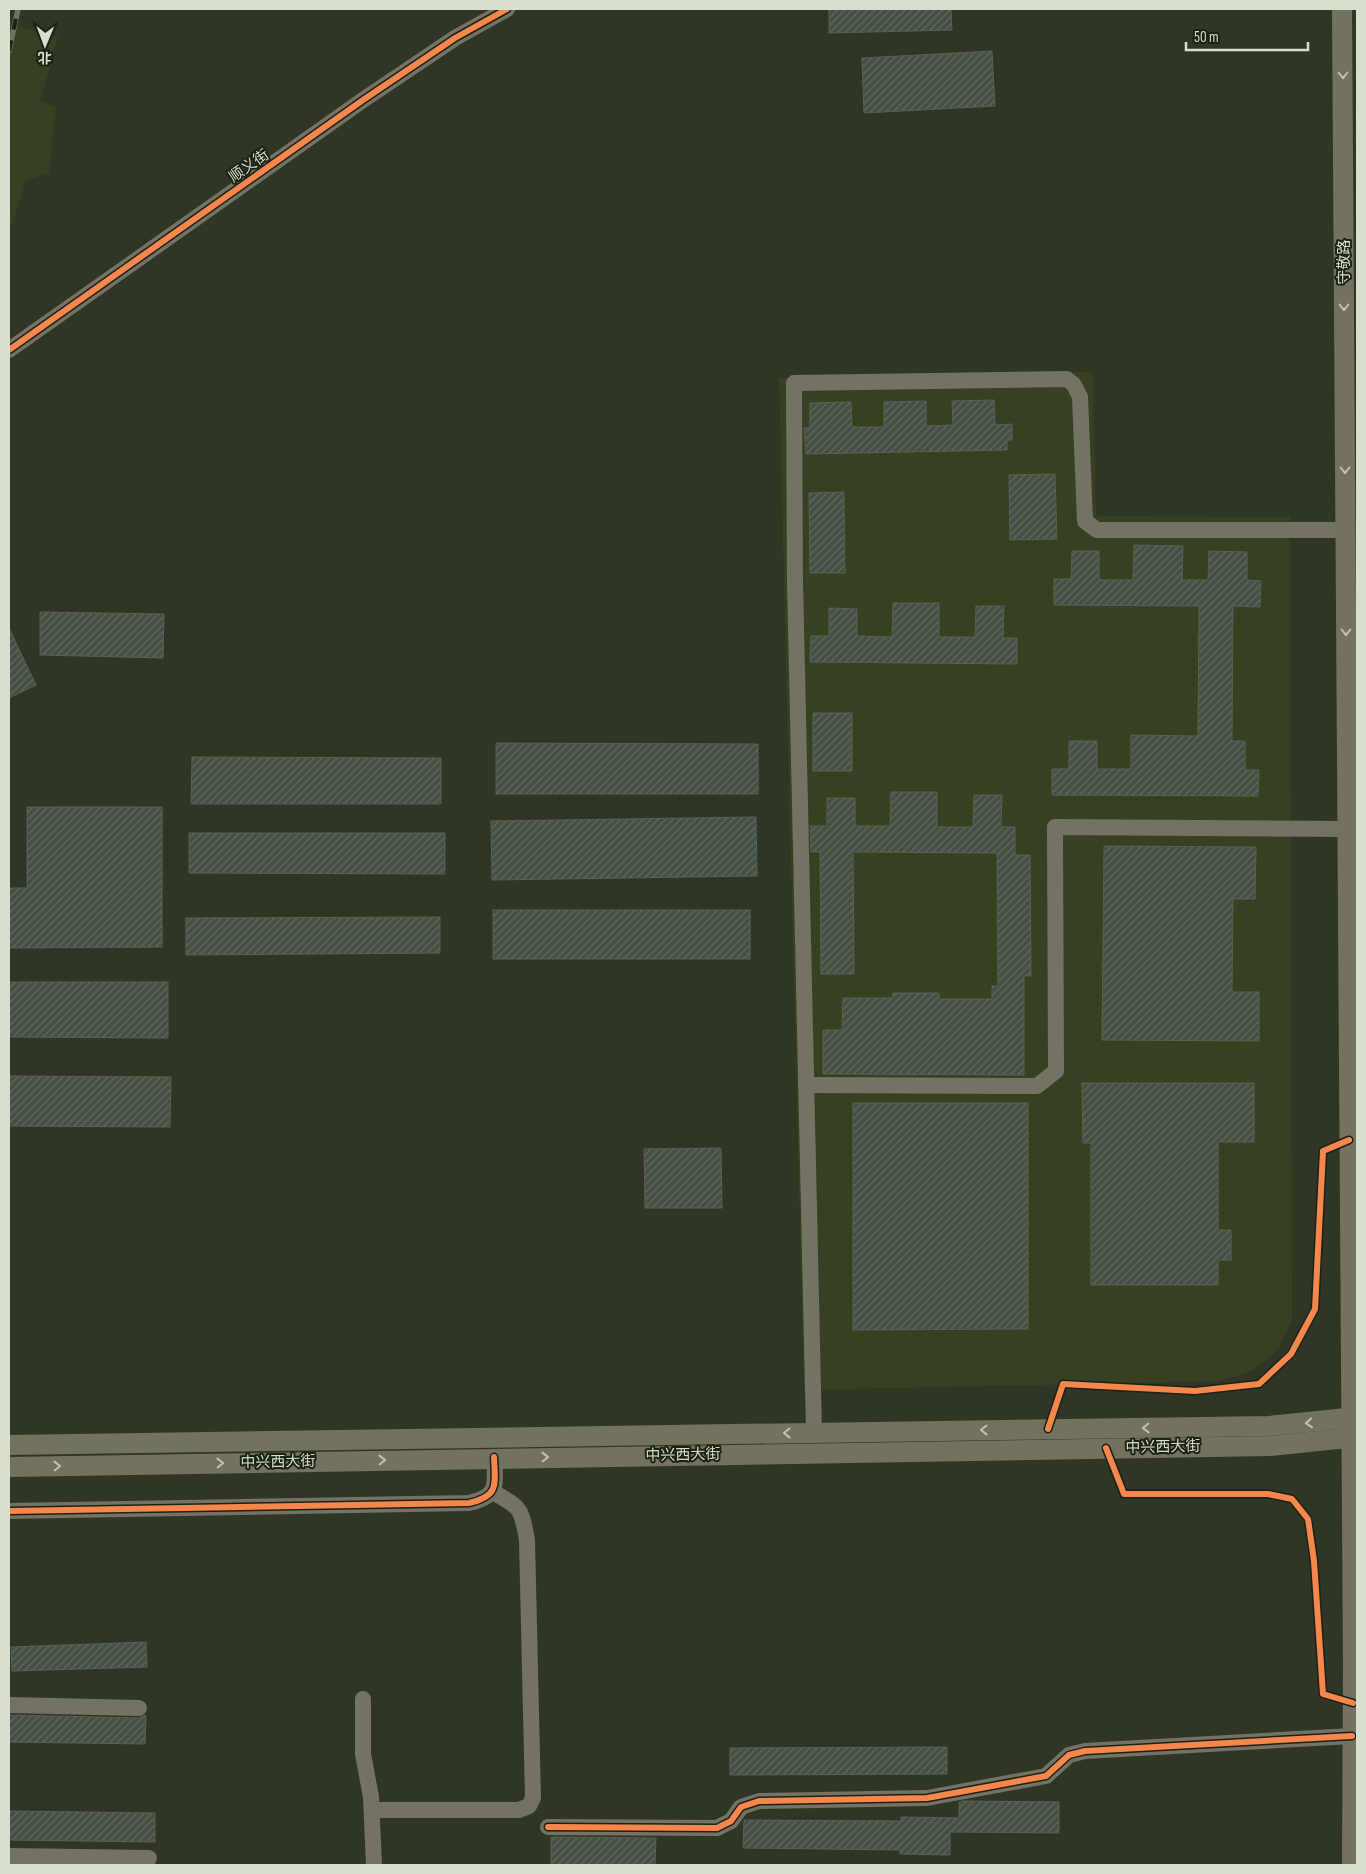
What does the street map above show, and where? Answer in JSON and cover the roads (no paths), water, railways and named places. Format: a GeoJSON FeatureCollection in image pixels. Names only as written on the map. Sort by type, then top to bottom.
{"type":"FeatureCollection","features":[{"type":"Feature","properties":{"kind":"main road","name":"守敬路"},"geometry":{"type":"LineString","coordinates":[[1342,9],[1354,1428],[1352,1865]]}},
{"type":"Feature","properties":{"kind":"main road","name":"中兴西大街"},"geometry":{"type":"LineString","coordinates":[[9,1445],[1269,1426],[1354,1428]]}},
{"type":"Feature","properties":{"kind":"main road","name":"中兴西大街"},"geometry":{"type":"LineString","coordinates":[[9,1467],[1270,1446],[1354,1428]]}},
{"type":"Feature","properties":{"kind":"street","name":"顺义街"},"geometry":{"type":"LineString","coordinates":[[9,350],[371,95],[455,38],[507,9]]}},
{"type":"Feature","properties":{"kind":"street"},"geometry":{"type":"LineString","coordinates":[[814,1433],[795,581],[794,383],[1067,379],[1074,385],[1080,396],[1085,521],[1091,527],[1097,530],[1346,530]]}},
{"type":"Feature","properties":{"kind":"street"},"geometry":{"type":"LineString","coordinates":[[806,1086],[1037,1086],[1056,1071],[1055,827],[1348,829]]}},
{"type":"Feature","properties":{"kind":"street"},"geometry":{"type":"LineString","coordinates":[[9,1511],[469,1503],[488,1498],[493,1492],[495,1484],[494,1458]]}},
{"type":"Feature","properties":{"kind":"street"},"geometry":{"type":"LineString","coordinates":[[372,1810],[519,1810],[529,1806],[533,1798],[527,1540],[523,1518],[518,1506],[493,1492]]}},
{"type":"Feature","properties":{"kind":"street"},"geometry":{"type":"LineString","coordinates":[[363,1699],[363,1754],[372,1810],[374,1865]]}},
{"type":"Feature","properties":{"kind":"street"},"geometry":{"type":"LineString","coordinates":[[9,1705],[139,1708]]}},
{"type":"Feature","properties":{"kind":"street"},"geometry":{"type":"LineString","coordinates":[[548,1827],[717,1828],[730,1822],[740,1807],[759,1801],[927,1798],[1046,1776],[1069,1755],[1085,1750],[1352,1736]]}},
{"type":"Feature","properties":{"kind":"street"},"geometry":{"type":"LineString","coordinates":[[9,1856],[149,1858]]}},
{"type":"Feature","properties":{"kind":"railway"},"geometry":{"type":"LineString","coordinates":[[9,51],[18,9]]}}]}
